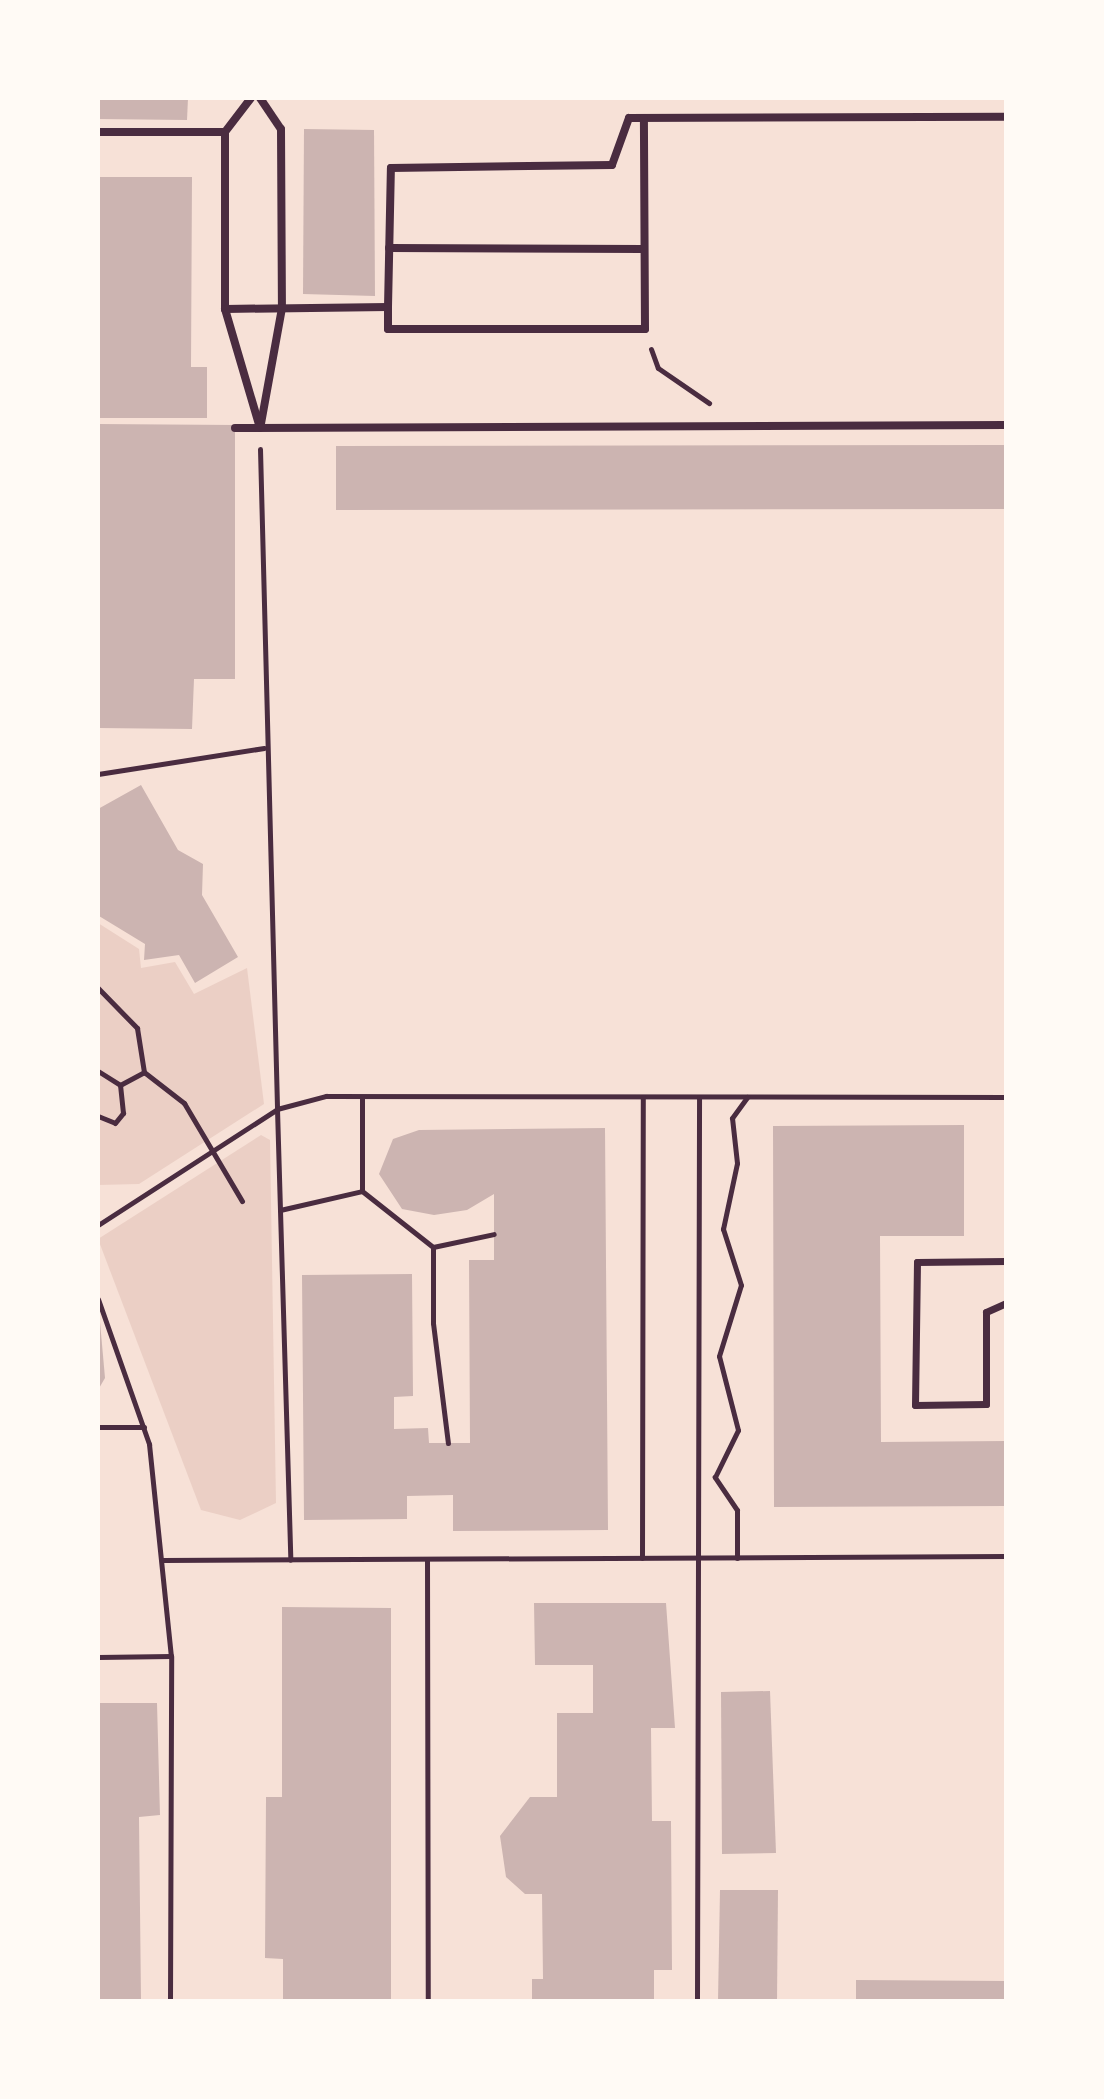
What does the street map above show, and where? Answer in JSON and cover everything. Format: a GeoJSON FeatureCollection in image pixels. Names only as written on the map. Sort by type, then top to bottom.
{"type":"FeatureCollection","features":[{"type":"Feature","properties":{"kind":"street"},"geometry":{"type":"LineString","coordinates":[[251,98],[225,132],[225,309],[260,428]]}},
{"type":"Feature","properties":{"kind":"street"},"geometry":{"type":"LineString","coordinates":[[260,98],[281,129],[282,308],[260,428]]}},
{"type":"Feature","properties":{"kind":"street"},"geometry":{"type":"LineString","coordinates":[[644,118],[645,329],[388,329],[391,168],[612,165],[629,118],[1006,117]]}},
{"type":"Feature","properties":{"kind":"street"},"geometry":{"type":"LineString","coordinates":[[98,132],[225,132]]}},
{"type":"Feature","properties":{"kind":"street"},"geometry":{"type":"LineString","coordinates":[[389,248],[643,249]]}},
{"type":"Feature","properties":{"kind":"street"},"geometry":{"type":"LineString","coordinates":[[225,309],[388,307]]}},
{"type":"Feature","properties":{"kind":"street"},"geometry":{"type":"LineString","coordinates":[[235,428],[1006,425]]}},
{"type":"Feature","properties":{"kind":"street"},"geometry":{"type":"LineString","coordinates":[[1006,1261],[917,1262],[915,1405],[986,1404],[986,1312],[1006,1303]]}},
{"type":"Feature","properties":{"kind":"path"},"geometry":{"type":"LineString","coordinates":[[645,329],[658,368],[742,426]]}},
{"type":"Feature","properties":{"kind":"path"},"geometry":{"type":"LineString","coordinates":[[260,428],[264,748],[290,1560]]}},
{"type":"Feature","properties":{"kind":"path"},"geometry":{"type":"LineString","coordinates":[[98,774],[264,748]]}},
{"type":"Feature","properties":{"kind":"path"},"geometry":{"type":"LineString","coordinates":[[98,988],[137,1028],[144,1072],[184,1103],[242,1201]]}},
{"type":"Feature","properties":{"kind":"path"},"geometry":{"type":"LineString","coordinates":[[98,1071],[120,1085]]}},
{"type":"Feature","properties":{"kind":"path"},"geometry":{"type":"LineString","coordinates":[[120,1085],[144,1072]]}},
{"type":"Feature","properties":{"kind":"path"},"geometry":{"type":"LineString","coordinates":[[98,1116],[115,1123],[123,1113],[120,1085]]}},
{"type":"Feature","properties":{"kind":"path"},"geometry":{"type":"LineString","coordinates":[[98,1225],[277,1109],[326,1096],[1006,1097]]}},
{"type":"Feature","properties":{"kind":"path"},"geometry":{"type":"LineString","coordinates":[[362,1097],[362,1191]]}},
{"type":"Feature","properties":{"kind":"path"},"geometry":{"type":"LineString","coordinates":[[642,1558],[643,1097]]}},
{"type":"Feature","properties":{"kind":"path"},"geometry":{"type":"LineString","coordinates":[[697,2001],[699,1097]]}},
{"type":"Feature","properties":{"kind":"path"},"geometry":{"type":"LineString","coordinates":[[737,1558],[737,1510],[715,1477],[738,1430],[719,1356],[741,1285],[723,1229],[737,1163],[732,1118],[747,1097]]}},
{"type":"Feature","properties":{"kind":"path"},"geometry":{"type":"LineString","coordinates":[[280,1210],[362,1191]]}},
{"type":"Feature","properties":{"kind":"path"},"geometry":{"type":"LineString","coordinates":[[362,1191],[433,1247],[448,1443]]}},
{"type":"Feature","properties":{"kind":"path"},"geometry":{"type":"LineString","coordinates":[[433,1247],[494,1234]]}},
{"type":"Feature","properties":{"kind":"path"},"geometry":{"type":"LineString","coordinates":[[98,1299],[144,1427],[163,1560],[171,1656],[170,2001]]}},
{"type":"Feature","properties":{"kind":"path"},"geometry":{"type":"LineString","coordinates":[[98,1427],[144,1427]]}},
{"type":"Feature","properties":{"kind":"path"},"geometry":{"type":"LineString","coordinates":[[163,1560],[1006,1556]]}},
{"type":"Feature","properties":{"kind":"path"},"geometry":{"type":"LineString","coordinates":[[427,1559],[428,2001]]}},
{"type":"Feature","properties":{"kind":"path"},"geometry":{"type":"LineString","coordinates":[[98,1657],[171,1656]]}},
{"type":"Feature","properties":{"kind":"shaded area"},"geometry":{"type":"Polygon","coordinates":[[[98,923],[139,949],[141,968],[175,962],[194,994],[247,968],[264,1104],[139,1184],[98,1185],[98,923]]]}},
{"type":"Feature","properties":{"kind":"shaded area"},"geometry":{"type":"Polygon","coordinates":[[[261,1135],[270,1140],[276,1503],[240,1520],[201,1510],[98,1239],[261,1135]]]}},
{"type":"Feature","properties":{"kind":"building"},"geometry":{"type":"Polygon","coordinates":[[[98,98],[188,98],[187,120],[98,119],[98,98]]]}},
{"type":"Feature","properties":{"kind":"building"},"geometry":{"type":"Polygon","coordinates":[[[304,129],[374,130],[375,296],[303,294],[304,129]]]}},
{"type":"Feature","properties":{"kind":"building"},"geometry":{"type":"Polygon","coordinates":[[[98,177],[192,177],[191,367],[207,367],[207,418],[98,418],[98,177]]]}},
{"type":"Feature","properties":{"kind":"building"},"geometry":{"type":"Polygon","coordinates":[[[98,424],[235,425],[235,679],[194,679],[192,729],[98,728],[98,424]]]}},
{"type":"Feature","properties":{"kind":"building"},"geometry":{"type":"Polygon","coordinates":[[[1006,445],[1006,509],[336,510],[336,446],[1006,445]]]}},
{"type":"Feature","properties":{"kind":"building"},"geometry":{"type":"Polygon","coordinates":[[[141,785],[178,850],[203,864],[202,895],[238,957],[195,983],[179,955],[144,960],[145,944],[99,916],[98,809],[141,785]]]}},
{"type":"Feature","properties":{"kind":"building"},"geometry":{"type":"Polygon","coordinates":[[[964,1125],[964,1236],[880,1236],[881,1442],[1006,1441],[1006,1506],[774,1507],[773,1126],[964,1125]]]}},
{"type":"Feature","properties":{"kind":"building"},"geometry":{"type":"Polygon","coordinates":[[[605,1128],[608,1530],[453,1531],[453,1495],[407,1496],[407,1519],[304,1520],[302,1275],[412,1274],[413,1396],[394,1397],[394,1429],[428,1428],[429,1443],[470,1443],[469,1260],[494,1260],[494,1194],[467,1210],[434,1215],[402,1209],[379,1174],[393,1139],[419,1130],[605,1128]]]}},
{"type":"Feature","properties":{"kind":"building"},"geometry":{"type":"Polygon","coordinates":[[[98,1323],[105,1378],[98,1390],[98,1323]]]}},
{"type":"Feature","properties":{"kind":"building"},"geometry":{"type":"Polygon","coordinates":[[[534,1603],[666,1603],[675,1728],[651,1728],[652,1821],[671,1821],[672,1970],[654,1970],[654,2001],[532,2001],[532,1979],[543,1979],[542,1894],[525,1894],[506,1877],[500,1836],[530,1797],[557,1797],[557,1713],[593,1713],[593,1665],[535,1665],[534,1603]]]}},
{"type":"Feature","properties":{"kind":"building"},"geometry":{"type":"Polygon","coordinates":[[[282,1607],[391,1608],[391,2001],[283,2001],[283,1959],[265,1958],[266,1797],[282,1797],[282,1607]]]}},
{"type":"Feature","properties":{"kind":"building"},"geometry":{"type":"Polygon","coordinates":[[[770,1691],[776,1853],[722,1854],[721,1692],[770,1691]]]}},
{"type":"Feature","properties":{"kind":"building"},"geometry":{"type":"Polygon","coordinates":[[[98,1703],[157,1703],[160,1815],[139,1817],[141,2001],[98,2001],[98,1703]]]}},
{"type":"Feature","properties":{"kind":"building"},"geometry":{"type":"Polygon","coordinates":[[[720,1890],[778,1890],[777,2001],[718,2001],[720,1890]]]}},
{"type":"Feature","properties":{"kind":"building"},"geometry":{"type":"Polygon","coordinates":[[[856,1980],[1006,1981],[1006,2001],[856,2001],[856,1980]]]}}]}
